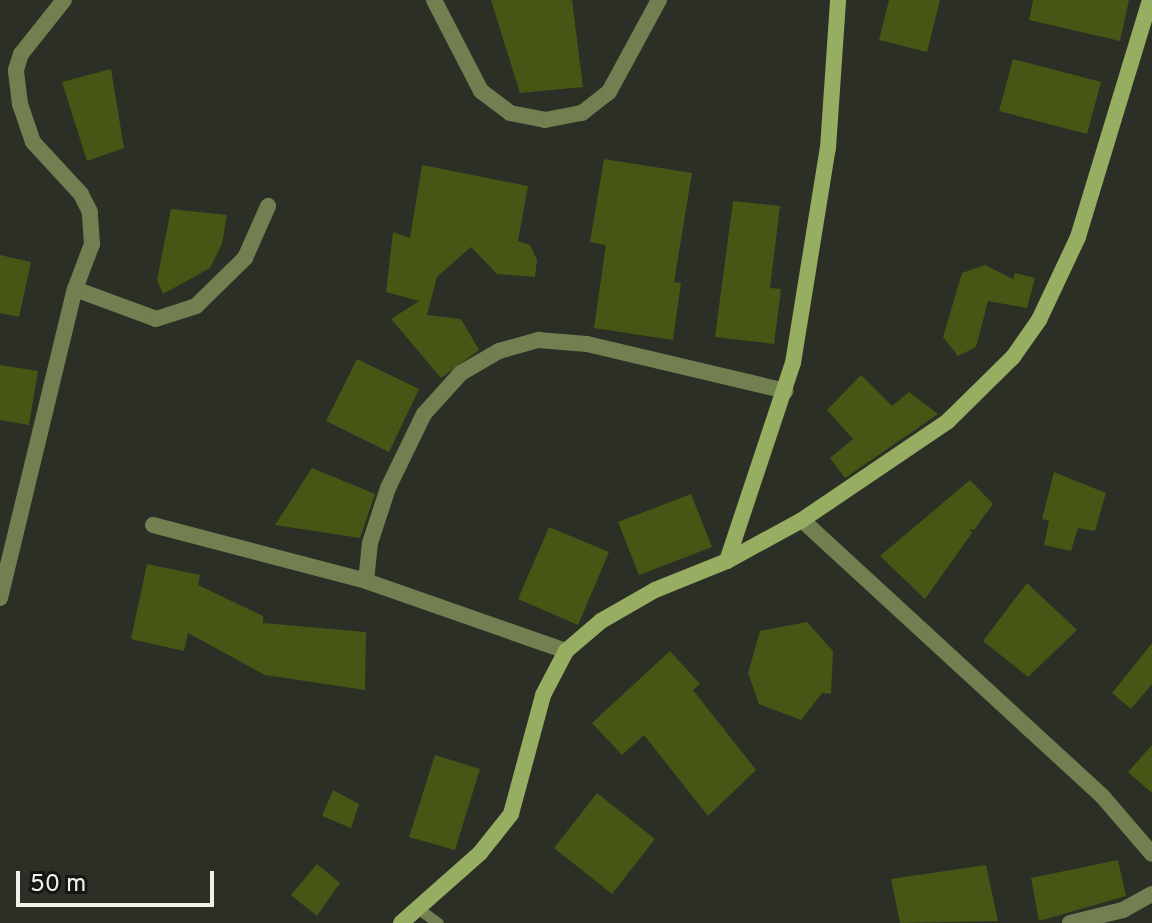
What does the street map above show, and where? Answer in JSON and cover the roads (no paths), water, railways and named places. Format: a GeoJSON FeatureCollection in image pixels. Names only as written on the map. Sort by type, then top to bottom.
{"type":"FeatureCollection","features":[{"type":"Feature","properties":{"kind":"street"},"geometry":{"type":"LineString","coordinates":[[0,598],[75,289],[92,244],[90,212],[81,194],[33,142],[20,104],[16,70],[30,39],[47,27],[64,0]]}},
{"type":"Feature","properties":{"kind":"street"},"geometry":{"type":"LineString","coordinates":[[434,0],[481,91],[510,113],[545,120],[582,113],[609,92],[659,0]]}},
{"type":"Feature","properties":{"kind":"street"},"geometry":{"type":"LineString","coordinates":[[727,561],[786,391],[828,148],[838,0]]}},
{"type":"Feature","properties":{"kind":"street"},"geometry":{"type":"LineString","coordinates":[[401,923],[480,853],[511,814],[543,695],[566,651],[601,621],[655,590],[727,561],[802,520],[948,421],[992,380],[1039,320],[1078,237],[1150,0]]}},
{"type":"Feature","properties":{"kind":"street"},"geometry":{"type":"LineString","coordinates":[[75,289],[156,319],[196,306],[245,258],[268,206]]}},
{"type":"Feature","properties":{"kind":"street"},"geometry":{"type":"LineString","coordinates":[[366,581],[370,543],[388,488],[424,414],[461,373],[499,351],[538,340],[587,344],[786,391]]}},
{"type":"Feature","properties":{"kind":"street"},"geometry":{"type":"LineString","coordinates":[[802,520],[1103,797],[1152,854]]}},
{"type":"Feature","properties":{"kind":"street"},"geometry":{"type":"LineString","coordinates":[[153,525],[366,581],[566,651]]}},
{"type":"Feature","properties":{"kind":"street"},"geometry":{"type":"LineString","coordinates":[[1070,923],[1123,910],[1152,894]]}},
{"type":"Feature","properties":{"kind":"lane"},"geometry":{"type":"LineString","coordinates":[[416,907],[438,923]]}}]}
